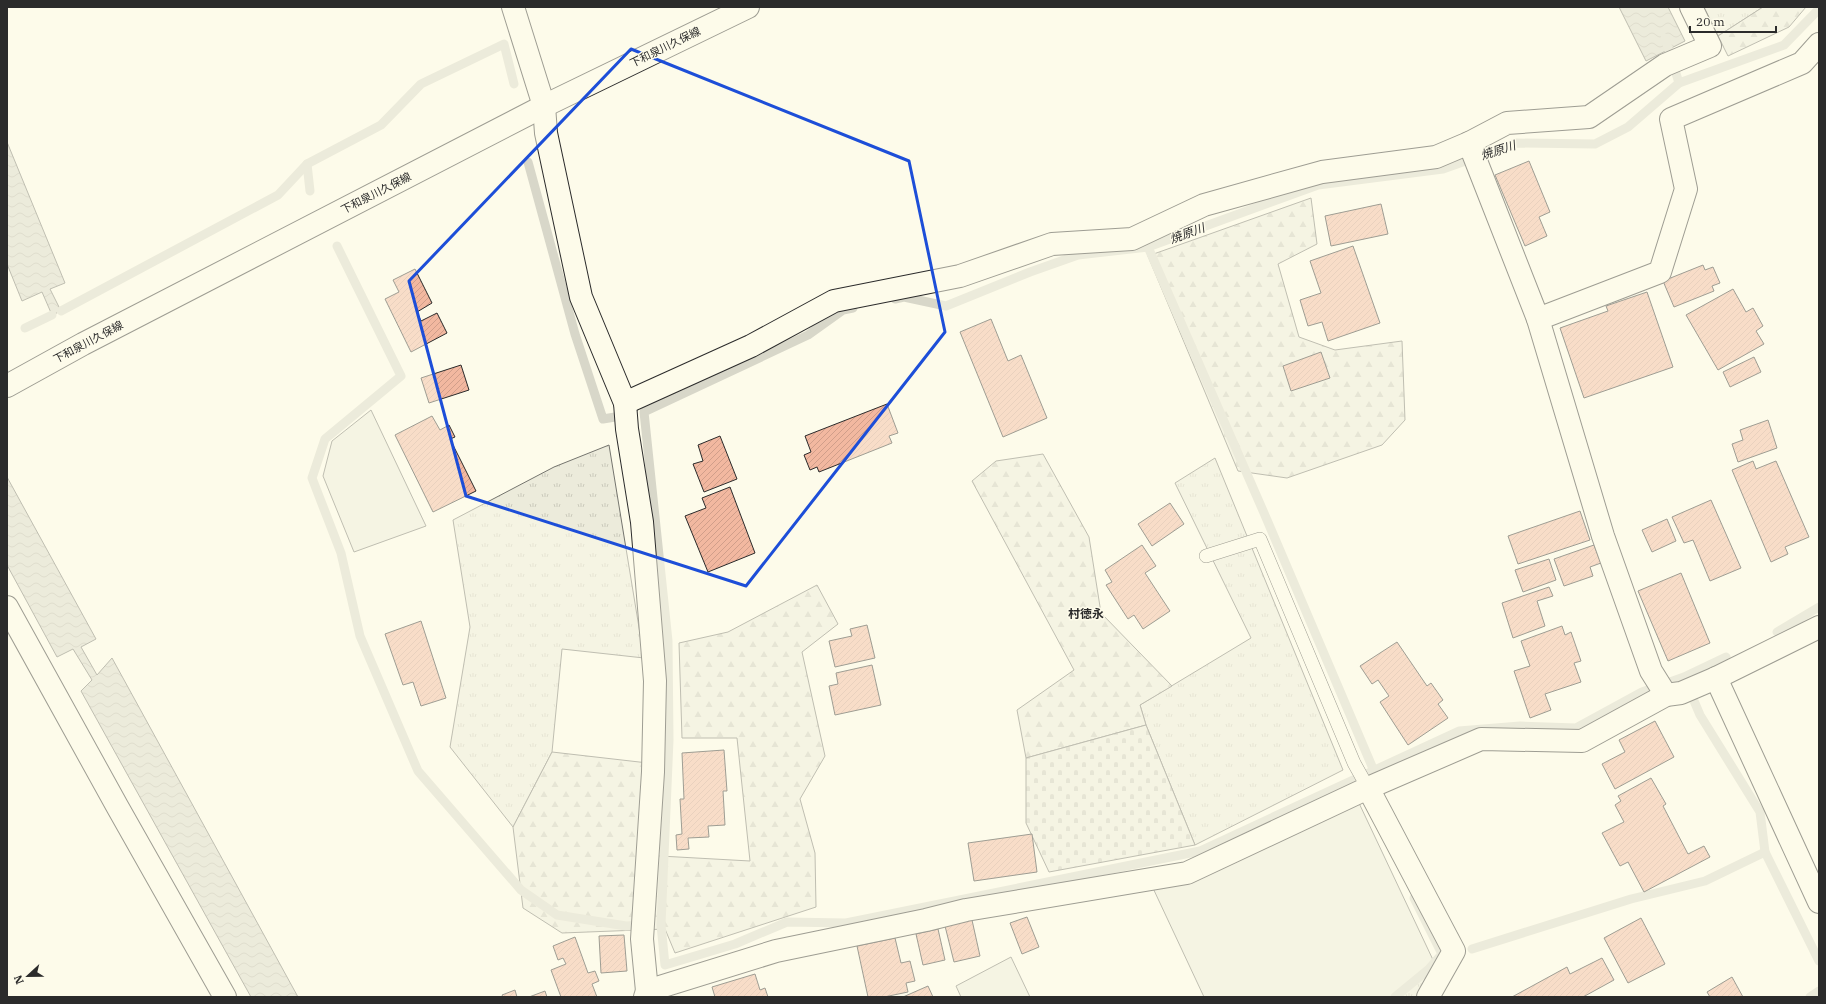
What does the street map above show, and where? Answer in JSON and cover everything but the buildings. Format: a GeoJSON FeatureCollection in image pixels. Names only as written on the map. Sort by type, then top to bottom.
{"type":"FeatureCollection","features":[{"type":"Feature","properties":{"kind":"street"},"geometry":{"type":"LineString","coordinates":[[513,7],[544,106],[546,133],[581,297],[625,403],[627,429],[642,522],[655,681],[653,772],[642,939],[646,994],[776,951],[926,920],[966,910],[1187,873],[1368,788],[1481,739],[1582,741],[1673,694],[1710,681],[1819,627]]}},
{"type":"Feature","properties":{"kind":"street","name":"下和泉川久保線"},"geometry":{"type":"LineString","coordinates":[[7,386],[83,344],[544,106],[748,7]]}},
{"type":"Feature","properties":{"kind":"street"},"geometry":{"type":"LineString","coordinates":[[625,403],[751,346],[834,301],[960,276],[1052,244],[1132,239],[1204,205],[1322,172],[1436,157],[1469,143],[1507,123],[1589,117],[1675,61],[1710,46],[1692,7]]}},
{"type":"Feature","properties":{"kind":"street"},"geometry":{"type":"LineString","coordinates":[[1538,319],[1660,272],[1686,189],[1671,119],[1802,63],[1819,44]]}},
{"type":"Feature","properties":{"kind":"street"},"geometry":{"type":"LineString","coordinates":[[1469,143],[1538,319],[1603,536],[1651,671],[1673,694]]}},
{"type":"Feature","properties":{"kind":"street"},"geometry":{"type":"LineString","coordinates":[[7,607],[225,997]]}},
{"type":"Feature","properties":{"kind":"street"},"geometry":{"type":"LineString","coordinates":[[1710,681],[1819,902]]}},
{"type":"Feature","properties":{"kind":"street"},"geometry":{"type":"LineString","coordinates":[[1368,788],[1454,951],[1428,997]]}},
{"type":"Feature","properties":{"kind":"lane"},"geometry":{"type":"LineString","coordinates":[[1206,556],[1260,539],[1354,764],[1368,788]]}},
{"type":"Feature","properties":{"kind":"highlighted area"},"geometry":{"type":"Polygon","coordinates":[[[631,49],[909,161],[945,332],[746,586],[466,496],[409,281],[631,49]]]}},
{"type":"Feature","properties":{"kind":"green space"},"geometry":{"type":"Polygon","coordinates":[[[1704,7],[1763,7],[1718,36],[1704,7]]]}},
{"type":"Feature","properties":{"kind":"green space"},"geometry":{"type":"Polygon","coordinates":[[[1763,7],[1806,7],[1789,27],[1728,56],[1718,36],[1763,7]]]}},
{"type":"Feature","properties":{"kind":"green space"},"geometry":{"type":"Polygon","coordinates":[[[1311,198],[1317,244],[1278,264],[1299,337],[1335,350],[1402,341],[1405,420],[1382,445],[1287,478],[1238,471],[1148,256],[1311,198]]]}},
{"type":"Feature","properties":{"kind":"green space"},"geometry":{"type":"Polygon","coordinates":[[[371,410],[426,526],[354,552],[323,476],[332,441],[371,410]]]}},
{"type":"Feature","properties":{"kind":"green space"},"geometry":{"type":"Polygon","coordinates":[[[609,445],[644,658],[562,649],[552,752],[513,827],[450,747],[470,627],[453,520],[554,467],[609,445]]]}},
{"type":"Feature","properties":{"kind":"green space"},"geometry":{"type":"Polygon","coordinates":[[[1043,454],[1089,537],[1101,613],[1172,686],[1140,705],[1146,725],[1026,758],[1017,710],[1074,670],[972,481],[996,461],[1043,454]]]}},
{"type":"Feature","properties":{"kind":"green space"},"geometry":{"type":"Polygon","coordinates":[[[1215,458],[1343,770],[1195,845],[1146,725],[1140,705],[1251,638],[1175,483],[1215,458]]]}},
{"type":"Feature","properties":{"kind":"green space"},"geometry":{"type":"Polygon","coordinates":[[[817,585],[838,624],[802,652],[825,756],[800,799],[815,853],[816,907],[675,953],[665,929],[562,933],[523,908],[513,827],[552,752],[648,763],[642,855],[750,861],[737,738],[682,738],[679,643],[728,632],[817,585]]]}},
{"type":"Feature","properties":{"kind":"green space"},"geometry":{"type":"Polygon","coordinates":[[[1146,725],[1195,845],[1049,872],[1026,823],[1026,758],[1146,725]]]}},
{"type":"Feature","properties":{"kind":"green space"},"geometry":{"type":"Polygon","coordinates":[[[1358,801],[1434,962],[1390,997],[1204,997],[1152,886],[1358,801]]]}},
{"type":"Feature","properties":{"kind":"green space"},"geometry":{"type":"Polygon","coordinates":[[[1011,957],[1030,997],[961,997],[956,986],[1011,957]]]}},
{"type":"Feature","properties":{"kind":"green space"},"geometry":{"type":"Polygon","coordinates":[[[1434,962],[1421,997],[1390,997],[1434,962]]]}},
{"type":"Feature","properties":{"kind":"water"},"geometry":{"type":"Polygon","coordinates":[[[1619,7],[1668,7],[1685,41],[1646,61],[1619,7]]]}},
{"type":"Feature","properties":{"kind":"water"},"geometry":{"type":"Polygon","coordinates":[[[7,142],[65,283],[50,289],[61,311],[52,315],[42,292],[22,301],[7,264],[7,142]]]}},
{"type":"Feature","properties":{"kind":"water"},"geometry":{"type":"Polygon","coordinates":[[[7,477],[96,639],[81,647],[97,675],[112,658],[298,997],[251,997],[81,691],[92,680],[73,649],[57,657],[7,565],[7,477]]]}},
{"type":"Feature","properties":{"kind":"waterway","name":"焼原川"},"geometry":{"type":"LineString","coordinates":[[895,299],[904,297],[946,306],[1030,272],[1078,255],[1148,247],[1318,185],[1443,169],[1516,143],[1595,144],[1628,127],[1679,83],[1784,45],[1819,9]]}},
{"type":"Feature","properties":{"kind":"waterway"},"geometry":{"type":"LineString","coordinates":[[1665,38],[1679,83]]}},
{"type":"Feature","properties":{"kind":"waterway"},"geometry":{"type":"LineString","coordinates":[[61,311],[278,195],[307,164],[381,125],[421,84],[504,44],[514,84]]}},
{"type":"Feature","properties":{"kind":"waterway"},"geometry":{"type":"LineString","coordinates":[[528,162],[575,334],[603,419],[627,415]]}},
{"type":"Feature","properties":{"kind":"waterway"},"geometry":{"type":"LineString","coordinates":[[307,164],[310,191]]}},
{"type":"Feature","properties":{"kind":"waterway"},"geometry":{"type":"LineString","coordinates":[[337,246],[401,376],[325,439],[312,478],[341,553],[360,636],[418,771],[521,890],[557,915],[626,926],[644,925]]}},
{"type":"Feature","properties":{"kind":"waterway"},"geometry":{"type":"LineString","coordinates":[[1148,247],[1374,771]]}},
{"type":"Feature","properties":{"kind":"waterway"},"geometry":{"type":"LineString","coordinates":[[853,308],[843,310],[808,335],[644,412],[668,641],[669,740],[661,925],[665,965],[735,944],[787,922],[846,923],[1200,851],[1459,731],[1520,726],[1576,728],[1642,692],[1684,677],[1726,657]]}},
{"type":"Feature","properties":{"kind":"waterway"},"geometry":{"type":"LineString","coordinates":[[25,328],[52,315]]}},
{"type":"Feature","properties":{"kind":"waterway"},"geometry":{"type":"LineString","coordinates":[[1777,632],[1819,607]]}},
{"type":"Feature","properties":{"kind":"waterway"},"geometry":{"type":"LineString","coordinates":[[1689,689],[1700,715],[1760,812],[1765,852],[1819,961]]}},
{"type":"Feature","properties":{"kind":"waterway"},"geometry":{"type":"LineString","coordinates":[[1472,949],[1631,899],[1705,881],[1765,852]]}},
{"type":"Feature","properties":{"kind":"waterway"},"geometry":{"type":"LineString","coordinates":[[1395,997],[1429,969],[1442,954],[1414,898]]}},
{"type":"Feature","properties":{"kind":"waterway"},"geometry":{"type":"LineString","coordinates":[[1810,997],[1819,991]]}},
{"type":"Feature","properties":{"kind":"district","name":"村徳永"},"geometry":{"type":"Point","coordinates":[1086,613]}}]}
